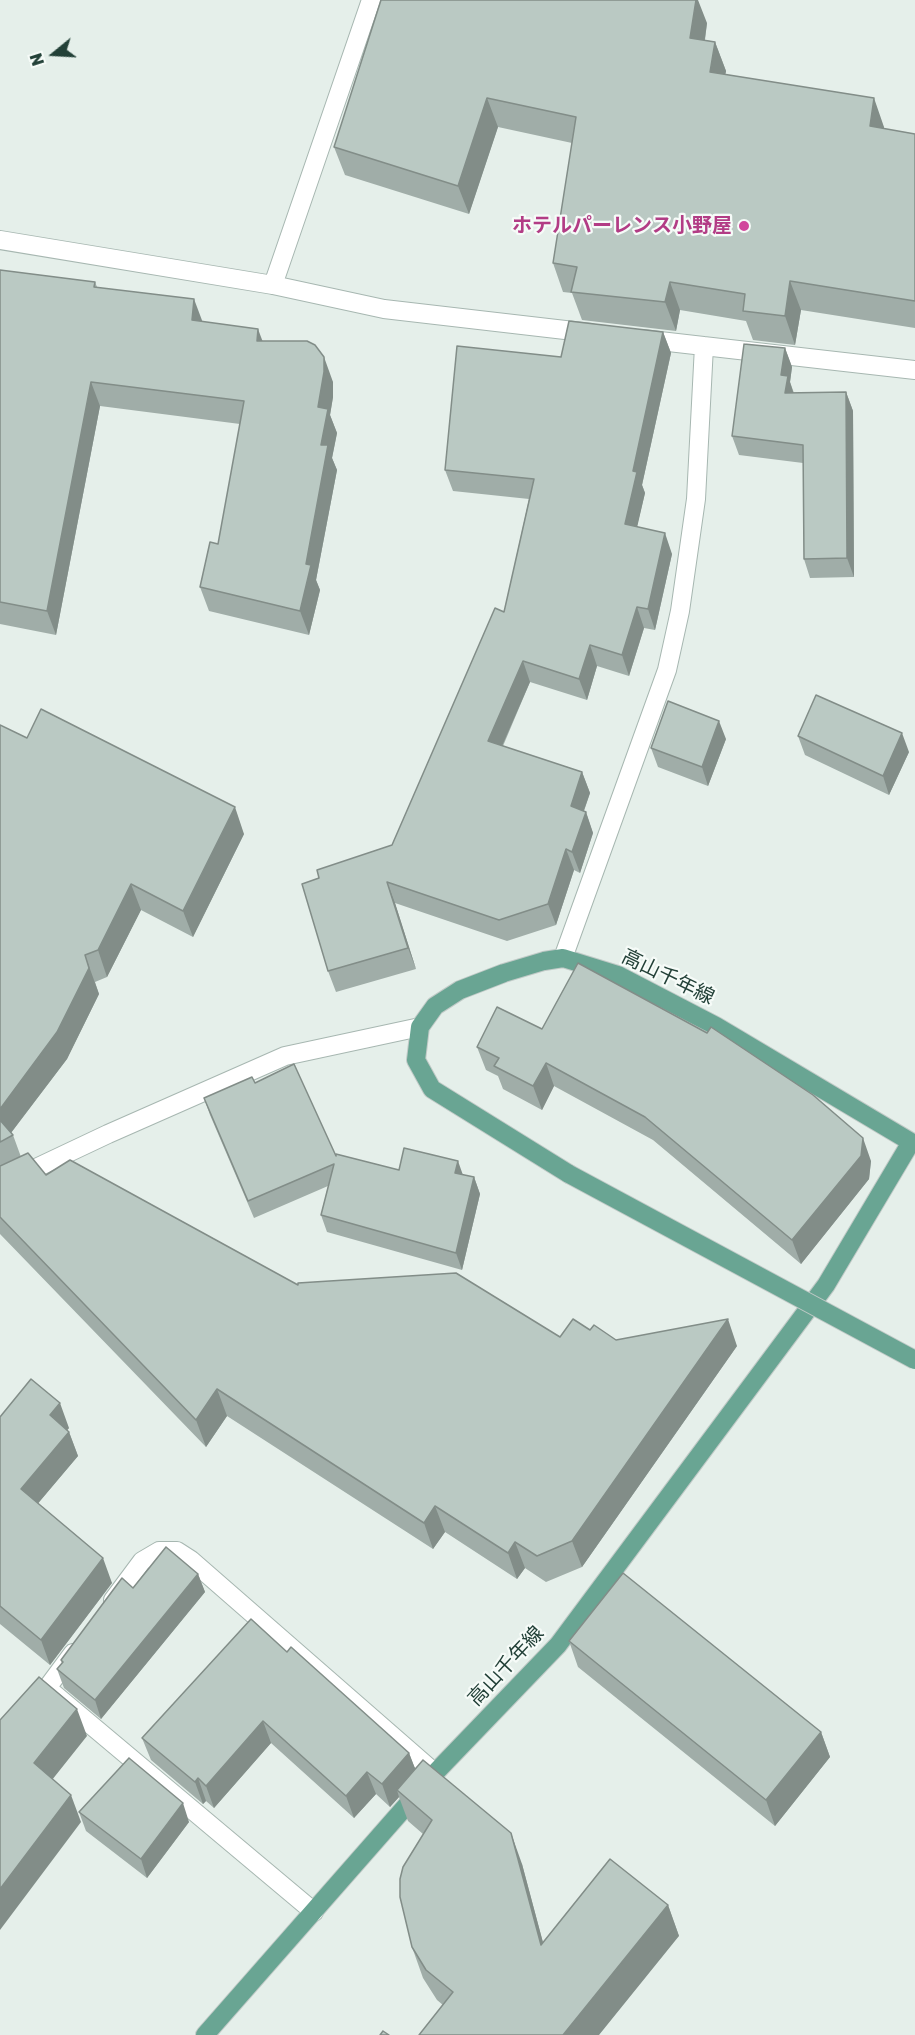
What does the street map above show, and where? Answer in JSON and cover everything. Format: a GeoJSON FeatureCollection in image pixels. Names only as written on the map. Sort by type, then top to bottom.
{"type":"FeatureCollection","features":[{"type":"Feature","properties":{"kind":"main road","name":"高山千年線"},"geometry":{"type":"LineString","coordinates":[[205,2035],[435,1773],[558,1645],[826,1285],[914,1141],[716,1026],[618,975],[563,958],[504,973],[460,990],[435,1006],[420,1027]]}},
{"type":"Feature","properties":{"kind":"main road"},"geometry":{"type":"LineString","coordinates":[[420,1027],[416,1060],[432,1089],[569,1174],[915,1360]]}},
{"type":"Feature","properties":{"kind":"street"},"geometry":{"type":"LineString","coordinates":[[273,285],[371,0]]}},
{"type":"Feature","properties":{"kind":"street"},"geometry":{"type":"LineString","coordinates":[[0,240],[273,285],[384,309],[915,370]]}},
{"type":"Feature","properties":{"kind":"street"},"geometry":{"type":"LineString","coordinates":[[563,958],[667,670],[680,611],[696,499],[704,346]]}},
{"type":"Feature","properties":{"kind":"street"},"geometry":{"type":"LineString","coordinates":[[0,1185],[108,1134],[285,1056],[420,1027]]}},
{"type":"Feature","properties":{"kind":"street"},"geometry":{"type":"LineString","coordinates":[[102,1615],[142,1561],[159,1551],[177,1551],[191,1560],[435,1773]]}},
{"type":"Feature","properties":{"kind":"street"},"geometry":{"type":"LineString","coordinates":[[81,1642],[47,1688],[314,1912]]}},
{"type":"Feature","properties":{"kind":"building","name":"ホテルパーレンス小野屋"},"geometry":{"type":"Polygon","coordinates":[[[381,0],[696,0],[690,38],[715,42],[710,72],[874,98],[870,126],[915,134],[915,301],[790,281],[785,316],[743,311],[745,294],[670,282],[665,302],[571,292],[577,267],[553,263],[576,117],[487,98],[458,186],[334,147],[381,0]]]}},
{"type":"Feature","properties":{"kind":"building"},"geometry":{"type":"Polygon","coordinates":[[[0,270],[95,282],[94,287],[194,299],[192,320],[258,329],[257,341],[307,341],[315,345],[324,357],[318,407],[328,409],[321,445],[328,445],[306,564],[311,565],[300,611],[200,587],[210,542],[218,544],[244,401],[91,382],[47,611],[0,602],[0,270]]]}},
{"type":"Feature","properties":{"kind":"building"},"geometry":{"type":"Polygon","coordinates":[[[569,321],[663,332],[633,471],[637,472],[625,524],[665,533],[648,609],[637,607],[622,655],[590,645],[579,679],[523,661],[488,741],[582,772],[571,806],[586,812],[572,852],[566,849],[548,904],[499,920],[387,882],[408,948],[328,971],[302,884],[319,878],[317,870],[392,845],[495,608],[504,612],[534,479],[445,470],[457,346],[561,357],[569,321]]]}},
{"type":"Feature","properties":{"kind":"building"},"geometry":{"type":"Polygon","coordinates":[[[744,344],[785,348],[781,375],[788,376],[785,393],[846,392],[847,558],[804,559],[803,445],[732,436],[744,344]]]}},
{"type":"Feature","properties":{"kind":"building"},"geometry":{"type":"Polygon","coordinates":[[[816,695],[902,733],[883,776],[798,736],[816,695]]]}},
{"type":"Feature","properties":{"kind":"building"},"geometry":{"type":"Polygon","coordinates":[[[668,701],[719,721],[702,767],[651,748],[668,701]]]}},
{"type":"Feature","properties":{"kind":"building"},"geometry":{"type":"Polygon","coordinates":[[[41,709],[235,807],[183,911],[131,884],[98,950],[85,955],[89,968],[57,1032],[0,1109],[0,725],[27,738],[41,709]]]}},
{"type":"Feature","properties":{"kind":"building"},"geometry":{"type":"Polygon","coordinates":[[[578,963],[707,1033],[711,1027],[813,1095],[863,1138],[861,1156],[792,1240],[645,1117],[546,1063],[533,1086],[494,1066],[499,1058],[477,1047],[497,1007],[542,1029],[578,963]]]}},
{"type":"Feature","properties":{"kind":"building"},"geometry":{"type":"Polygon","coordinates":[[[294,1064],[336,1156],[336,1154],[399,1170],[404,1148],[458,1161],[455,1173],[474,1177],[456,1253],[321,1215],[334,1164],[248,1201],[204,1098],[252,1077],[255,1083],[294,1064]]]}},
{"type":"Feature","properties":{"kind":"building"},"geometry":{"type":"Polygon","coordinates":[[[0,1120],[13,1135],[0,1142],[0,1120]]]}},
{"type":"Feature","properties":{"kind":"building"},"geometry":{"type":"Polygon","coordinates":[[[28,1153],[46,1175],[70,1160],[298,1285],[298,1283],[456,1273],[560,1337],[573,1319],[590,1330],[594,1325],[616,1340],[728,1319],[572,1541],[537,1556],[515,1542],[508,1553],[435,1506],[424,1523],[217,1389],[196,1420],[0,1217],[0,1166],[28,1153]]]}},
{"type":"Feature","properties":{"kind":"building"},"geometry":{"type":"Polygon","coordinates":[[[31,1379],[60,1403],[50,1415],[69,1432],[21,1489],[103,1558],[41,1640],[0,1606],[0,1417],[31,1379]]]}},
{"type":"Feature","properties":{"kind":"building"},"geometry":{"type":"Polygon","coordinates":[[[166,1547],[198,1574],[95,1700],[57,1669],[63,1662],[61,1660],[122,1578],[133,1588],[166,1547]]]}},
{"type":"Feature","properties":{"kind":"building"},"geometry":{"type":"Polygon","coordinates":[[[623,1573],[821,1732],[766,1800],[569,1641],[623,1573]]]}},
{"type":"Feature","properties":{"kind":"building"},"geometry":{"type":"Polygon","coordinates":[[[251,1619],[287,1652],[291,1647],[409,1753],[382,1784],[367,1772],[346,1796],[263,1721],[206,1786],[198,1778],[195,1782],[142,1738],[251,1619]]]}},
{"type":"Feature","properties":{"kind":"building"},"geometry":{"type":"Polygon","coordinates":[[[39,1677],[77,1709],[34,1763],[71,1795],[0,1889],[0,1720],[39,1677]]]}},
{"type":"Feature","properties":{"kind":"building"},"geometry":{"type":"Polygon","coordinates":[[[129,1758],[183,1803],[141,1859],[79,1812],[129,1758]]]}},
{"type":"Feature","properties":{"kind":"building"},"geometry":{"type":"Polygon","coordinates":[[[423,1760],[511,1833],[541,1945],[610,1859],[668,1905],[563,2035],[419,2035],[453,1992],[426,1970],[412,1947],[400,1897],[403,1867],[432,1820],[397,1790],[423,1760]]]}},
{"type":"Feature","properties":{"kind":"place","name":"ホテルパーレンス小野屋"},"geometry":{"type":"Point","coordinates":[744,226]}}]}
